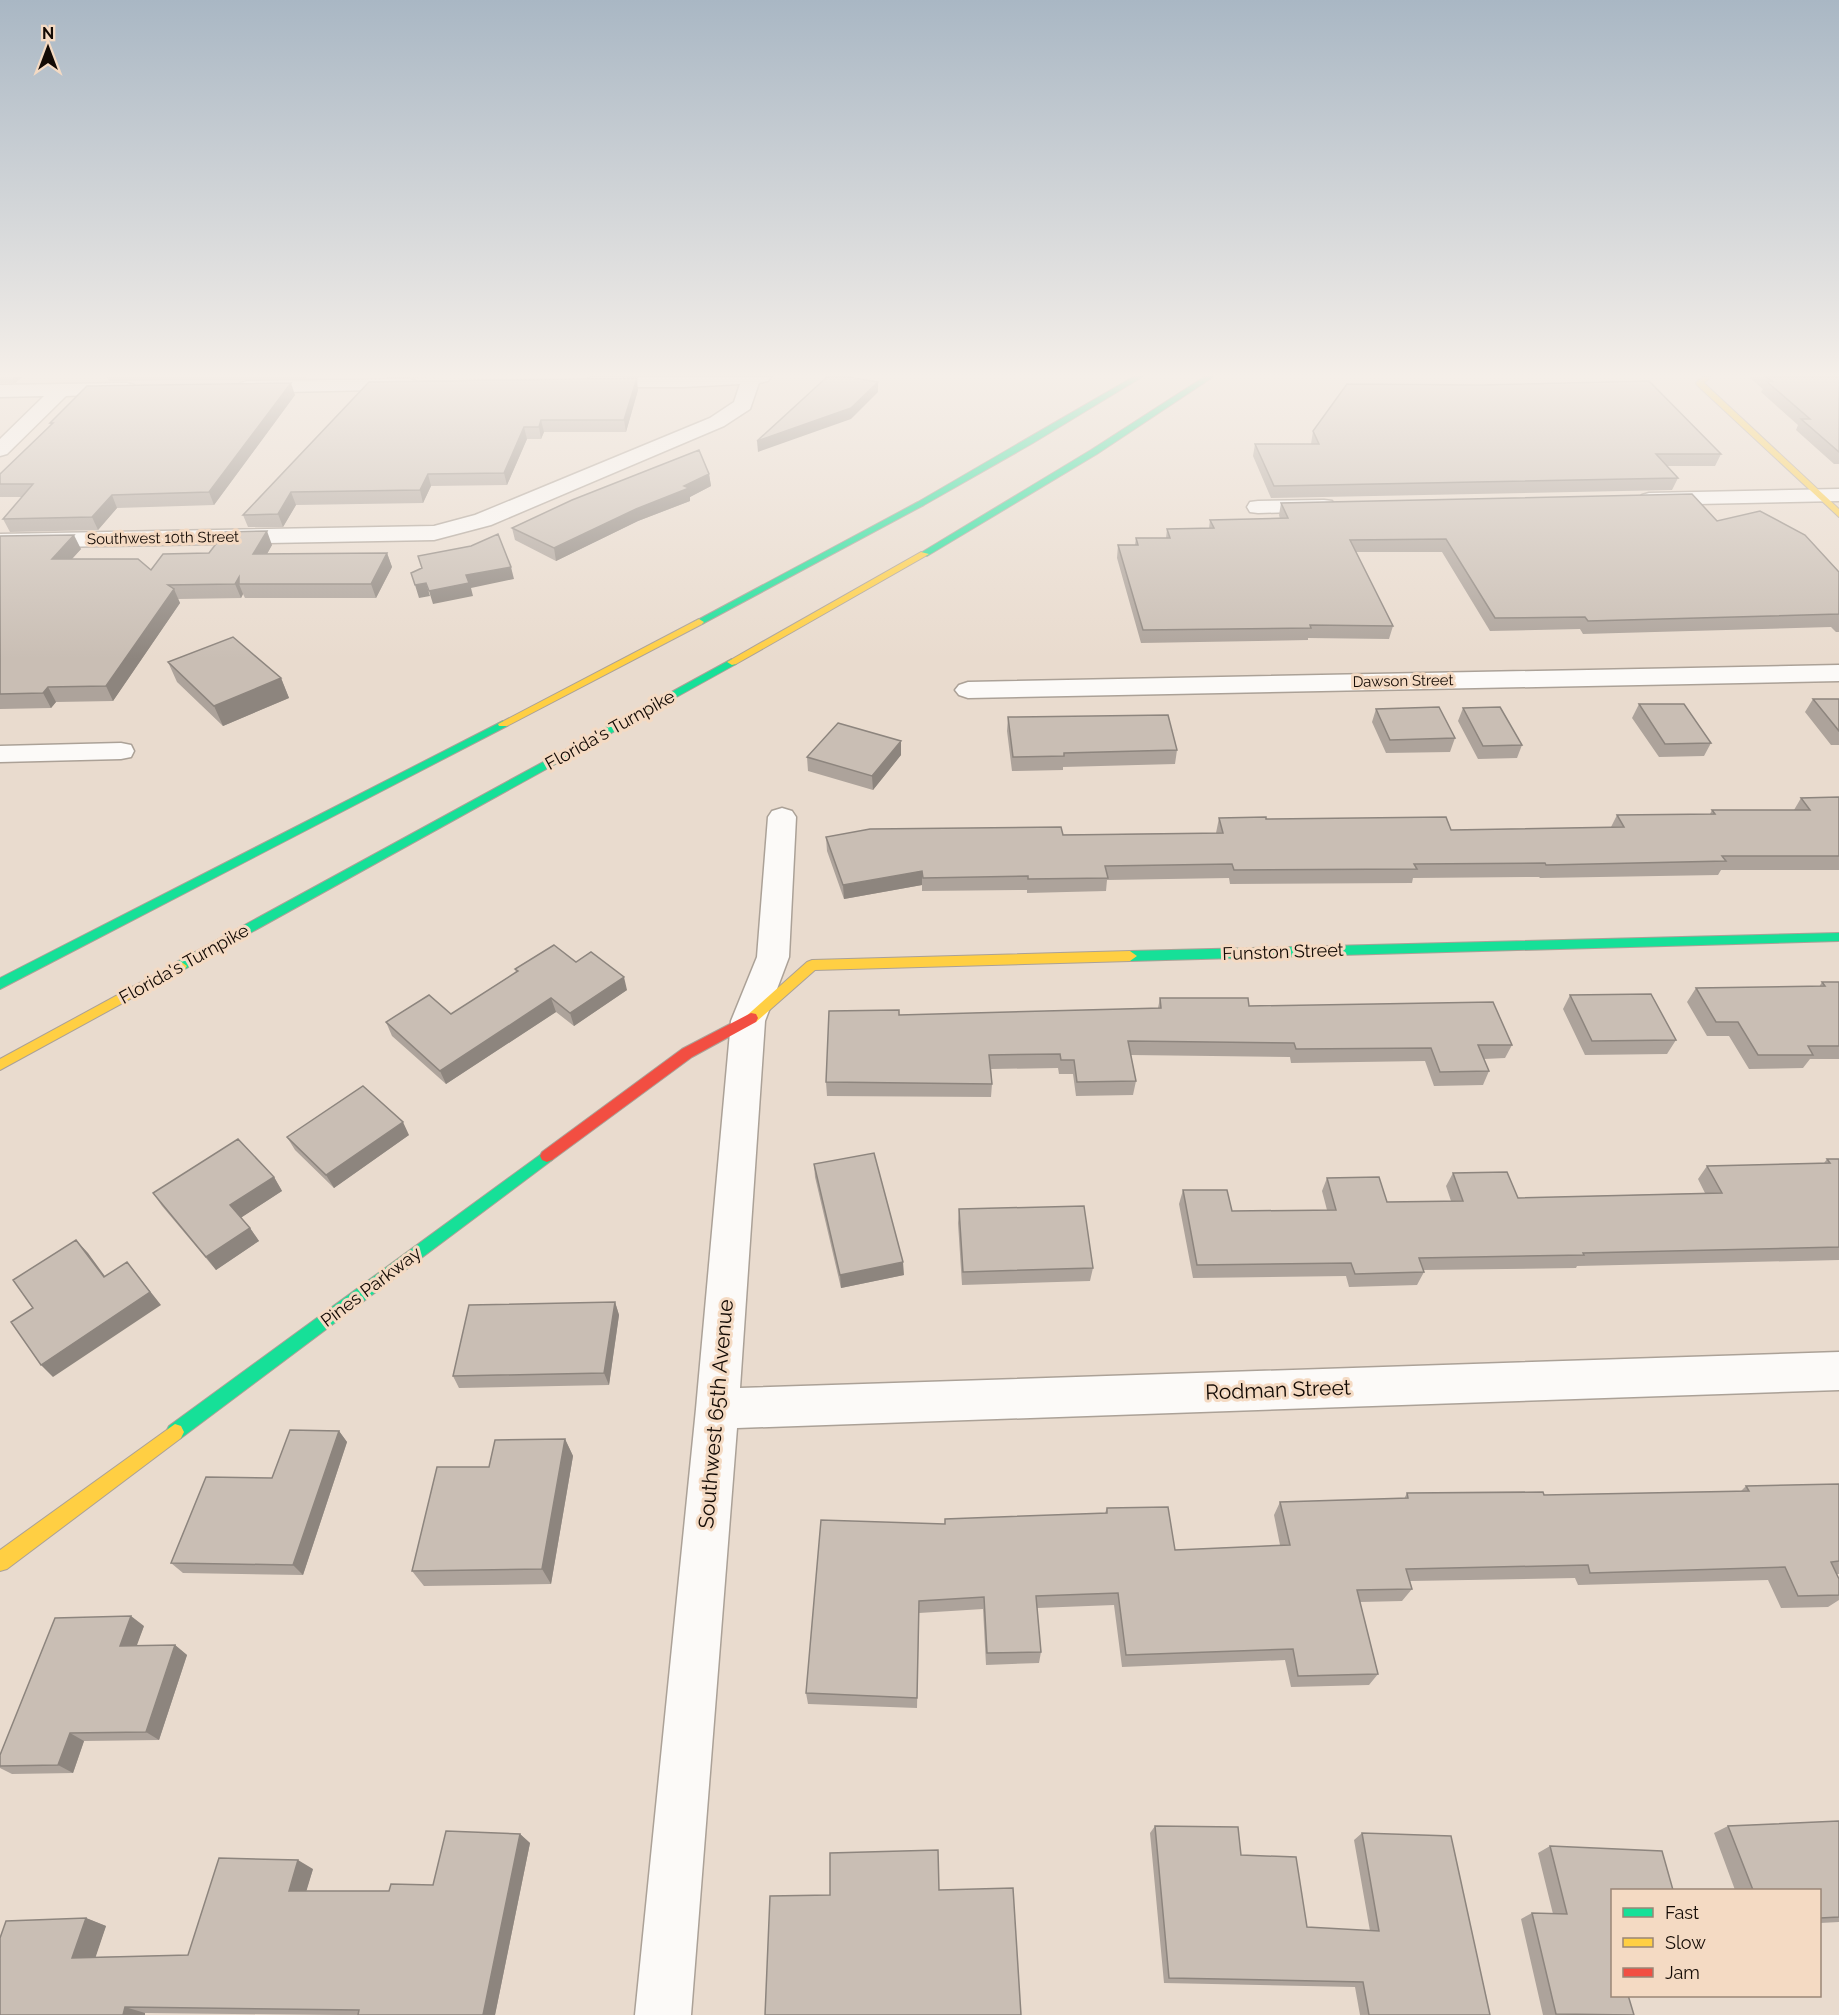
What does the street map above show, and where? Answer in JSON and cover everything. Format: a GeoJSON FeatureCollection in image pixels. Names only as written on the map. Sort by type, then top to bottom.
{"type":"FeatureCollection","features":[{"type":"Feature","properties":{"kind":"main road"},"geometry":{"type":"LineString","coordinates":[[0,984],[817,561],[980,471]]}},
{"type":"Feature","properties":{"kind":"main road","name":"Florida's Turnpike"},"geometry":{"type":"LineString","coordinates":[[0,1065],[877,582],[1062,471]]}},
{"type":"Feature","properties":{"kind":"main road"},"geometry":{"type":"LineString","coordinates":[[1801,471],[1829,495],[1839,514]]}},
{"type":"Feature","properties":{"kind":"main road","name":"Funston Street"},"geometry":{"type":"LineString","coordinates":[[748,1021],[812,966],[1839,937]]}},
{"type":"Feature","properties":{"kind":"main road","name":"Pines Parkway"},"geometry":{"type":"LineString","coordinates":[[0,1562],[687,1053],[748,1021]]}},
{"type":"Feature","properties":{"kind":"street","name":"Southwest 10th Street"},"geometry":{"type":"LineString","coordinates":[[0,541],[434,533],[483,520],[600,471]]}},
{"type":"Feature","properties":{"kind":"street"},"geometry":{"type":"LineString","coordinates":[[1623,499],[1829,495]]}},
{"type":"Feature","properties":{"kind":"street"},"geometry":{"type":"LineString","coordinates":[[1258,507],[1341,505]]}},
{"type":"Feature","properties":{"kind":"street","name":"Dawson Street"},"geometry":{"type":"LineString","coordinates":[[968,690],[1839,673]]}},
{"type":"Feature","properties":{"kind":"street"},"geometry":{"type":"LineString","coordinates":[[0,754],[121,752]]}},
{"type":"Feature","properties":{"kind":"street","name":"Southwest 65th Avenue"},"geometry":{"type":"LineString","coordinates":[[663,2015],[717,1409],[748,1021],[773,957],[782,817]]}},
{"type":"Feature","properties":{"kind":"street","name":"Rodman Street"},"geometry":{"type":"LineString","coordinates":[[717,1409],[1839,1371]]}},
{"type":"Feature","properties":{"kind":"building"},"geometry":{"type":"Polygon","coordinates":[[[3,471],[225,471],[209,492],[112,495],[92,517],[3,519],[33,484],[0,484],[0,474],[3,471]]]}},
{"type":"Feature","properties":{"kind":"building"},"geometry":{"type":"Polygon","coordinates":[[[285,471],[505,471],[504,473],[428,474],[420,490],[291,492],[278,514],[243,515],[285,471]]]}},
{"type":"Feature","properties":{"kind":"building"},"geometry":{"type":"Polygon","coordinates":[[[646,471],[708,471],[709,474],[684,486],[689,488],[636,509],[554,548],[512,528],[572,500],[646,471]]]}},
{"type":"Feature","properties":{"kind":"building"},"geometry":{"type":"Polygon","coordinates":[[[1267,471],[1672,471],[1678,478],[1274,486],[1267,471]]]}},
{"type":"Feature","properties":{"kind":"building"},"geometry":{"type":"Polygon","coordinates":[[[1692,494],[1717,521],[1760,511],[1805,535],[1839,572],[1839,614],[1588,621],[1585,617],[1495,618],[1446,539],[1350,540],[1393,626],[1310,625],[1311,628],[1143,630],[1118,545],[1138,545],[1136,538],[1170,538],[1167,529],[1214,528],[1210,520],[1288,518],[1281,503],[1692,494]]]}},
{"type":"Feature","properties":{"kind":"building"},"geometry":{"type":"Polygon","coordinates":[[[267,531],[253,554],[387,553],[371,584],[239,584],[239,577],[235,584],[168,585],[174,589],[106,686],[48,687],[43,693],[0,694],[0,536],[74,535],[52,559],[138,559],[151,570],[163,554],[209,553],[225,532],[267,531]]]}},
{"type":"Feature","properties":{"kind":"building"},"geometry":{"type":"Polygon","coordinates":[[[498,534],[511,567],[466,575],[469,583],[429,591],[426,583],[415,585],[411,573],[422,568],[418,556],[471,546],[498,534]]]}},
{"type":"Feature","properties":{"kind":"building"},"geometry":{"type":"Polygon","coordinates":[[[233,637],[281,678],[214,706],[168,662],[233,637]]]}},
{"type":"Feature","properties":{"kind":"building"},"geometry":{"type":"Polygon","coordinates":[[[1813,699],[1839,699],[1839,731],[1813,699]]]}},
{"type":"Feature","properties":{"kind":"building"},"geometry":{"type":"Polygon","coordinates":[[[1639,704],[1684,704],[1711,743],[1665,744],[1639,704]]]}},
{"type":"Feature","properties":{"kind":"building"},"geometry":{"type":"Polygon","coordinates":[[[1439,707],[1455,738],[1390,740],[1376,709],[1439,707]]]}},
{"type":"Feature","properties":{"kind":"building"},"geometry":{"type":"Polygon","coordinates":[[[1500,707],[1522,745],[1483,746],[1463,708],[1500,707]]]}},
{"type":"Feature","properties":{"kind":"building"},"geometry":{"type":"Polygon","coordinates":[[[1168,715],[1177,750],[1064,753],[1064,756],[1013,757],[1008,717],[1168,715]]]}},
{"type":"Feature","properties":{"kind":"building"},"geometry":{"type":"Polygon","coordinates":[[[838,723],[901,741],[872,776],[807,757],[838,723]]]}},
{"type":"Feature","properties":{"kind":"building"},"geometry":{"type":"Polygon","coordinates":[[[1839,797],[1839,856],[1722,856],[1726,861],[1546,865],[1545,863],[1414,864],[1417,869],[1234,870],[1232,864],[1105,866],[1108,878],[1028,879],[1028,876],[923,878],[922,871],[843,885],[826,837],[870,829],[1061,827],[1063,835],[1223,833],[1219,818],[1266,817],[1266,819],[1446,817],[1451,830],[1624,827],[1617,815],[1715,814],[1712,810],[1810,810],[1801,798],[1839,797]]]}},
{"type":"Feature","properties":{"kind":"building"},"geometry":{"type":"Polygon","coordinates":[[[554,945],[576,962],[591,952],[624,977],[570,1013],[551,998],[440,1071],[386,1022],[429,995],[451,1014],[554,945]]]}},
{"type":"Feature","properties":{"kind":"building"},"geometry":{"type":"Polygon","coordinates":[[[1822,982],[1839,982],[1839,1046],[1808,1046],[1813,1055],[1758,1055],[1738,1022],[1716,1022],[1696,988],[1825,986],[1822,982]]]}},
{"type":"Feature","properties":{"kind":"building"},"geometry":{"type":"Polygon","coordinates":[[[1651,994],[1676,1040],[1592,1041],[1570,995],[1651,994]]]}},
{"type":"Feature","properties":{"kind":"building"},"geometry":{"type":"Polygon","coordinates":[[[1160,998],[1248,998],[1249,1006],[1493,1002],[1512,1045],[1478,1045],[1489,1071],[1440,1072],[1431,1048],[1296,1049],[1294,1043],[1128,1041],[1136,1081],[1077,1082],[1074,1060],[1061,1060],[1060,1054],[989,1055],[992,1084],[826,1082],[829,1011],[899,1010],[899,1015],[1161,1008],[1160,998]]]}},
{"type":"Feature","properties":{"kind":"building"},"geometry":{"type":"Polygon","coordinates":[[[363,1086],[403,1122],[326,1175],[287,1137],[363,1086]]]}},
{"type":"Feature","properties":{"kind":"building"},"geometry":{"type":"Polygon","coordinates":[[[238,1139],[274,1177],[230,1205],[250,1228],[206,1257],[153,1193],[238,1139]]]}},
{"type":"Feature","properties":{"kind":"building"},"geometry":{"type":"Polygon","coordinates":[[[874,1153],[903,1262],[840,1275],[814,1164],[874,1153]]]}},
{"type":"Feature","properties":{"kind":"building"},"geometry":{"type":"Polygon","coordinates":[[[1827,1159],[1839,1159],[1839,1247],[1419,1258],[1424,1272],[1355,1274],[1351,1263],[1197,1265],[1183,1190],[1227,1190],[1232,1211],[1336,1210],[1327,1178],[1379,1177],[1387,1202],[1463,1201],[1453,1173],[1507,1172],[1518,1198],[1722,1193],[1707,1166],[1830,1163],[1827,1159]]]}},
{"type":"Feature","properties":{"kind":"building"},"geometry":{"type":"Polygon","coordinates":[[[1084,1206],[1093,1268],[963,1272],[959,1209],[1084,1206]]]}},
{"type":"Feature","properties":{"kind":"building"},"geometry":{"type":"Polygon","coordinates":[[[76,1240],[104,1277],[127,1262],[150,1292],[41,1365],[11,1322],[33,1308],[13,1280],[76,1240]]]}},
{"type":"Feature","properties":{"kind":"building"},"geometry":{"type":"Polygon","coordinates":[[[615,1302],[604,1373],[453,1376],[469,1305],[615,1302]]]}},
{"type":"Feature","properties":{"kind":"building"},"geometry":{"type":"Polygon","coordinates":[[[290,1430],[339,1431],[293,1565],[171,1563],[206,1477],[272,1478],[290,1430]]]}},
{"type":"Feature","properties":{"kind":"building"},"geometry":{"type":"Polygon","coordinates":[[[565,1439],[542,1569],[412,1571],[437,1467],[489,1467],[495,1440],[565,1439]]]}},
{"type":"Feature","properties":{"kind":"building"},"geometry":{"type":"Polygon","coordinates":[[[1839,1484],[1839,1561],[1831,1562],[1839,1579],[1839,1595],[1798,1596],[1785,1567],[1590,1573],[1588,1565],[1406,1569],[1412,1589],[1357,1590],[1378,1674],[1298,1676],[1293,1649],[1126,1655],[1118,1593],[1036,1596],[1041,1652],[987,1653],[984,1597],[919,1601],[917,1698],[806,1693],[821,1520],[945,1524],[945,1519],[1107,1513],[1107,1508],[1168,1507],[1175,1550],[1290,1545],[1280,1502],[1408,1498],[1407,1493],[1543,1492],[1544,1495],[1749,1491],[1746,1486],[1839,1484]]]}},
{"type":"Feature","properties":{"kind":"building"},"geometry":{"type":"Polygon","coordinates":[[[131,1616],[120,1646],[175,1645],[146,1732],[70,1733],[58,1765],[0,1766],[0,1755],[55,1618],[131,1616]]]}},
{"type":"Feature","properties":{"kind":"building"},"geometry":{"type":"Polygon","coordinates":[[[1839,1821],[1839,1917],[1821,1918],[1821,1889],[1753,1889],[1728,1826],[1839,1821]]]}},
{"type":"Feature","properties":{"kind":"building"},"geometry":{"type":"Polygon","coordinates":[[[1155,1826],[1238,1827],[1241,1855],[1296,1857],[1307,1927],[1379,1931],[1362,1833],[1451,1836],[1490,2015],[1369,2015],[1363,1982],[1169,1978],[1155,1826]]]}},
{"type":"Feature","properties":{"kind":"building"},"geometry":{"type":"Polygon","coordinates":[[[446,1831],[520,1834],[483,2015],[358,2015],[359,2010],[125,2007],[123,2015],[0,2015],[0,1938],[6,1921],[86,1918],[72,1958],[188,1955],[219,1858],[298,1860],[289,1891],[389,1891],[391,1884],[433,1885],[446,1831]]]}},
{"type":"Feature","properties":{"kind":"building"},"geometry":{"type":"Polygon","coordinates":[[[1550,1846],[1662,1851],[1673,1889],[1611,1889],[1611,1997],[1629,1997],[1634,2015],[1556,2014],[1532,1913],[1567,1914],[1550,1846]]]}},
{"type":"Feature","properties":{"kind":"building"},"geometry":{"type":"Polygon","coordinates":[[[938,1850],[939,1890],[1013,1888],[1021,2015],[765,2015],[770,1896],[830,1895],[830,1853],[938,1850]]]}},
{"type":"Feature","properties":{"kind":"traffic: fast"},"geometry":{"type":"LineString","coordinates":[[699,622],[979,471]]}},
{"type":"Feature","properties":{"kind":"traffic: fast"},"geometry":{"type":"LineString","coordinates":[[924,554],[1062,471]]}},
{"type":"Feature","properties":{"kind":"traffic: fast"},"geometry":{"type":"LineString","coordinates":[[180,966],[732,662]]}},
{"type":"Feature","properties":{"kind":"traffic: fast"},"geometry":{"type":"LineString","coordinates":[[0,984],[503,724]]}},
{"type":"Feature","properties":{"kind":"traffic: fast"},"geometry":{"type":"LineString","coordinates":[[1130,956],[1839,937]]}},
{"type":"Feature","properties":{"kind":"traffic: fast"},"geometry":{"type":"LineString","coordinates":[[175,1432],[547,1156]]}},
{"type":"Feature","properties":{"kind":"traffic: slow"},"geometry":{"type":"LineString","coordinates":[[1793,471],[1839,514]]}},
{"type":"Feature","properties":{"kind":"traffic: slow"},"geometry":{"type":"LineString","coordinates":[[732,662],[924,554]]}},
{"type":"Feature","properties":{"kind":"traffic: slow"},"geometry":{"type":"LineString","coordinates":[[503,724],[699,622]]}},
{"type":"Feature","properties":{"kind":"traffic: slow"},"geometry":{"type":"LineString","coordinates":[[751,1018],[812,965],[1130,956]]}},
{"type":"Feature","properties":{"kind":"traffic: slow"},"geometry":{"type":"LineString","coordinates":[[0,1065],[180,966]]}},
{"type":"Feature","properties":{"kind":"traffic: slow"},"geometry":{"type":"LineString","coordinates":[[0,1562],[175,1432]]}},
{"type":"Feature","properties":{"kind":"traffic: jam"},"geometry":{"type":"LineString","coordinates":[[547,1156],[687,1053],[751,1018]]}}]}
